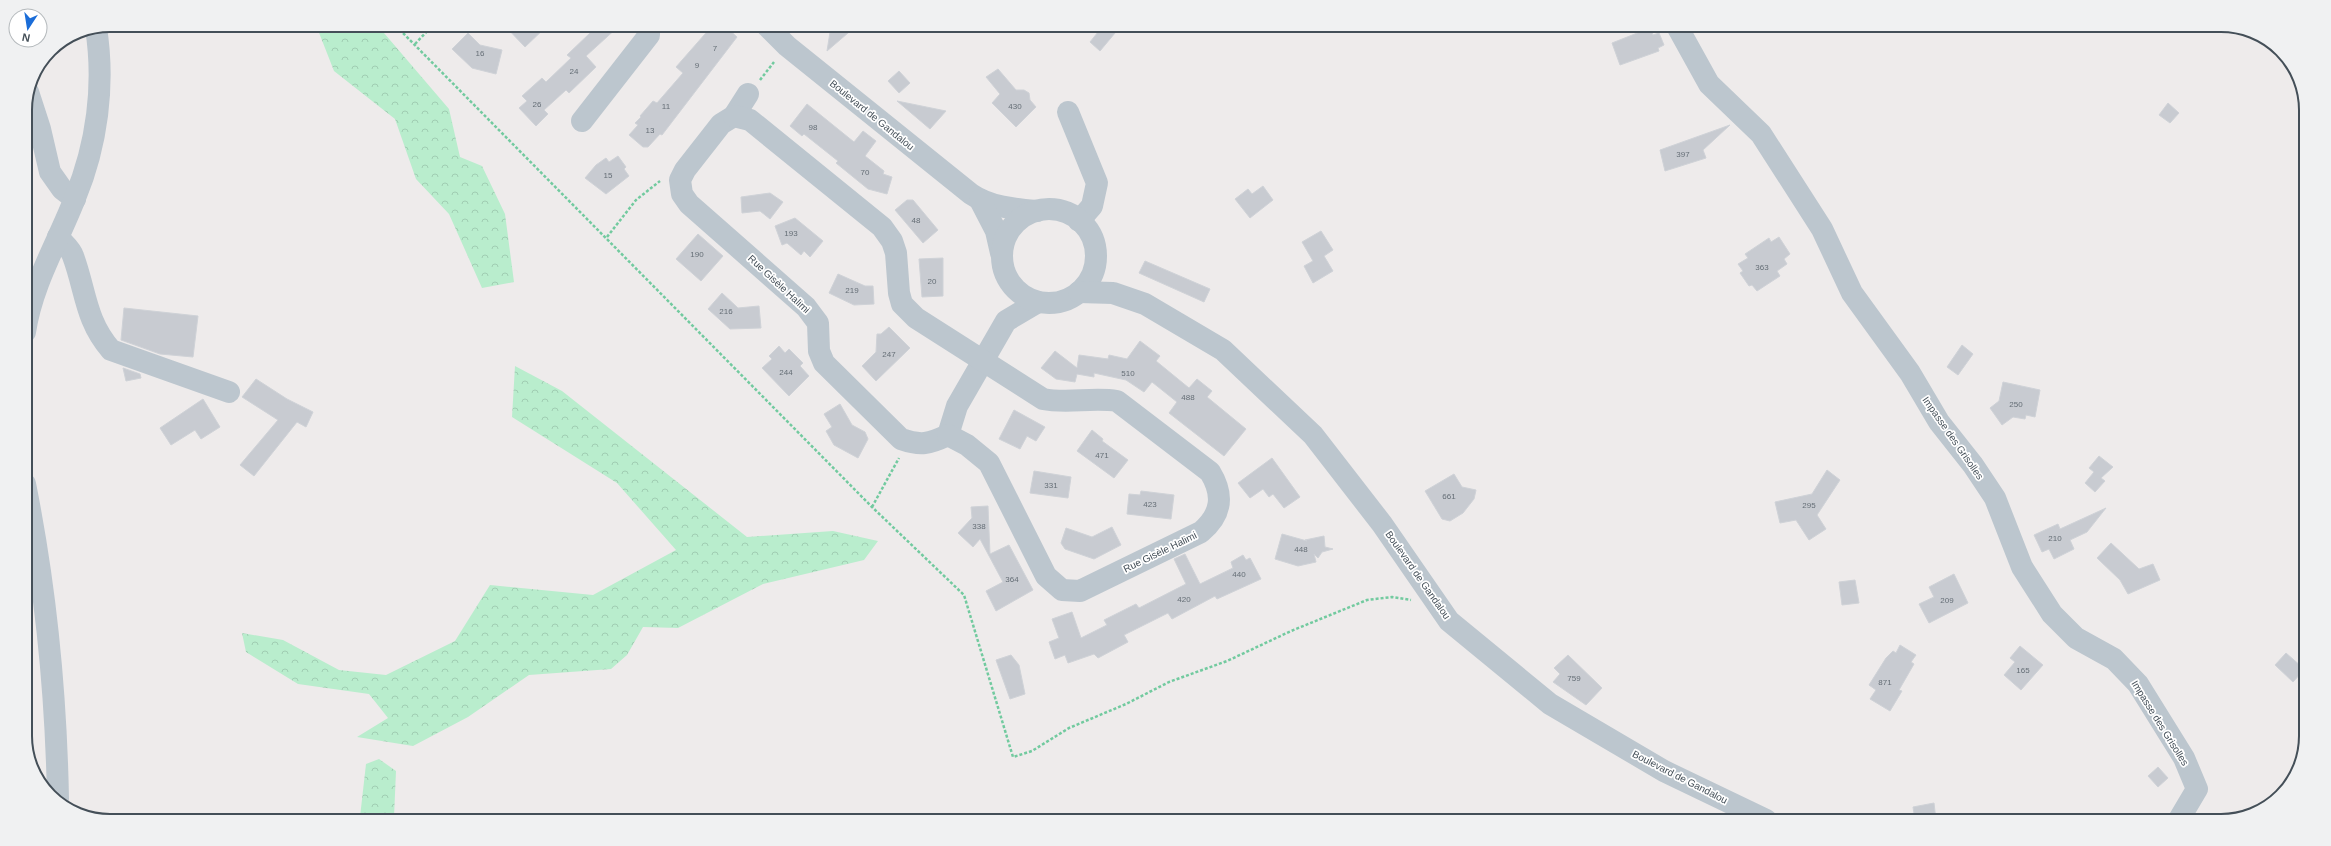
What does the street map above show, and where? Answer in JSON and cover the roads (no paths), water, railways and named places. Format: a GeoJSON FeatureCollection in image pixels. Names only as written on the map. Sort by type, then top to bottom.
{"type":"FeatureCollection","features":[{"type":"Feature","properties":{"kind":"street"},"geometry":{"type":"LineString","coordinates":[[582,121],[649,35],[649,32]]}},
{"type":"Feature","properties":{"kind":"street","name":"Boulevard de Gandalou"},"geometry":{"type":"LineString","coordinates":[[773,32],[787,46],[947,176],[980,200],[1008,208],[1037,211]]}},
{"type":"Feature","properties":{"kind":"street","name":"Impasse des Grisolles"},"geometry":{"type":"LineString","coordinates":[[1680,32],[1708,84],[1762,134],[1822,229],[1852,293],[1910,373],[1939,422],[1973,465],[1995,498],[2022,566],[2052,614],[2076,638],[2114,659],[2138,684],[2184,758],[2197,788],[2182,814]]}},
{"type":"Feature","properties":{"kind":"street"},"geometry":{"type":"LineString","coordinates":[[32,307],[40,278],[75,199],[92,146],[100,94],[96,34]]}},
{"type":"Feature","properties":{"kind":"street"},"geometry":{"type":"LineString","coordinates":[[734,116],[748,94]]}},
{"type":"Feature","properties":{"kind":"street"},"geometry":{"type":"LineString","coordinates":[[32,106],[40,129],[50,172],[62,189],[75,199]]}},
{"type":"Feature","properties":{"kind":"street"},"geometry":{"type":"LineString","coordinates":[[1068,112],[1097,183],[1092,206],[1079,221]]}},
{"type":"Feature","properties":{"kind":"street","name":"Rue Gisèle Halimi"},"geometry":{"type":"LineString","coordinates":[[734,116],[750,120],[882,227],[892,241],[896,253],[899,293],[902,304],[916,318],[1043,399],[1054,401],[1100,398],[1116,401],[1210,472],[1217,484],[1220,499],[1218,509],[1210,524],[1201,532],[1080,591],[1062,590],[1046,576],[988,463],[967,445],[948,435],[929,444],[901,439],[824,363],[819,351],[818,323],[806,307],[689,204],[682,194],[680,180],[685,170],[721,124],[734,116]]}},
{"type":"Feature","properties":{"kind":"street","name":"Boulevard de Gandalou"},"geometry":{"type":"LineString","coordinates":[[980,200],[996,231],[1003,263]]}},
{"type":"Feature","properties":{"kind":"street"},"geometry":{"type":"LineString","coordinates":[[1003,263],[1012,286],[1024,296],[1038,302],[1060,302],[1079,292],[1093,273],[1096,261],[1092,239],[1089,232],[1079,221],[1066,213],[1052,209],[1037,211],[1023,216],[1012,226],[1005,239],[1003,263],[1006,321]]}},
{"type":"Feature","properties":{"kind":"street"},"geometry":{"type":"LineString","coordinates":[[58,237],[73,255],[91,320],[111,350],[228,392]]}},
{"type":"Feature","properties":{"kind":"street","name":"Boulevard de Gandalou"},"geometry":{"type":"LineString","coordinates":[[1096,261],[1128,297]]}},
{"type":"Feature","properties":{"kind":"street","name":"Boulevard de Gandalou"},"geometry":{"type":"LineString","coordinates":[[1079,292],[1113,293],[1146,304],[1223,350],[1313,436],[1382,524],[1449,621],[1550,704],[1664,771],[1754,814]]}},
{"type":"Feature","properties":{"kind":"street"},"geometry":{"type":"LineString","coordinates":[[948,435],[957,406],[1006,321],[1038,302]]}},
{"type":"Feature","properties":{"kind":"street"},"geometry":{"type":"LineString","coordinates":[[32,524],[43,588],[56,718],[58,794]]}}]}
